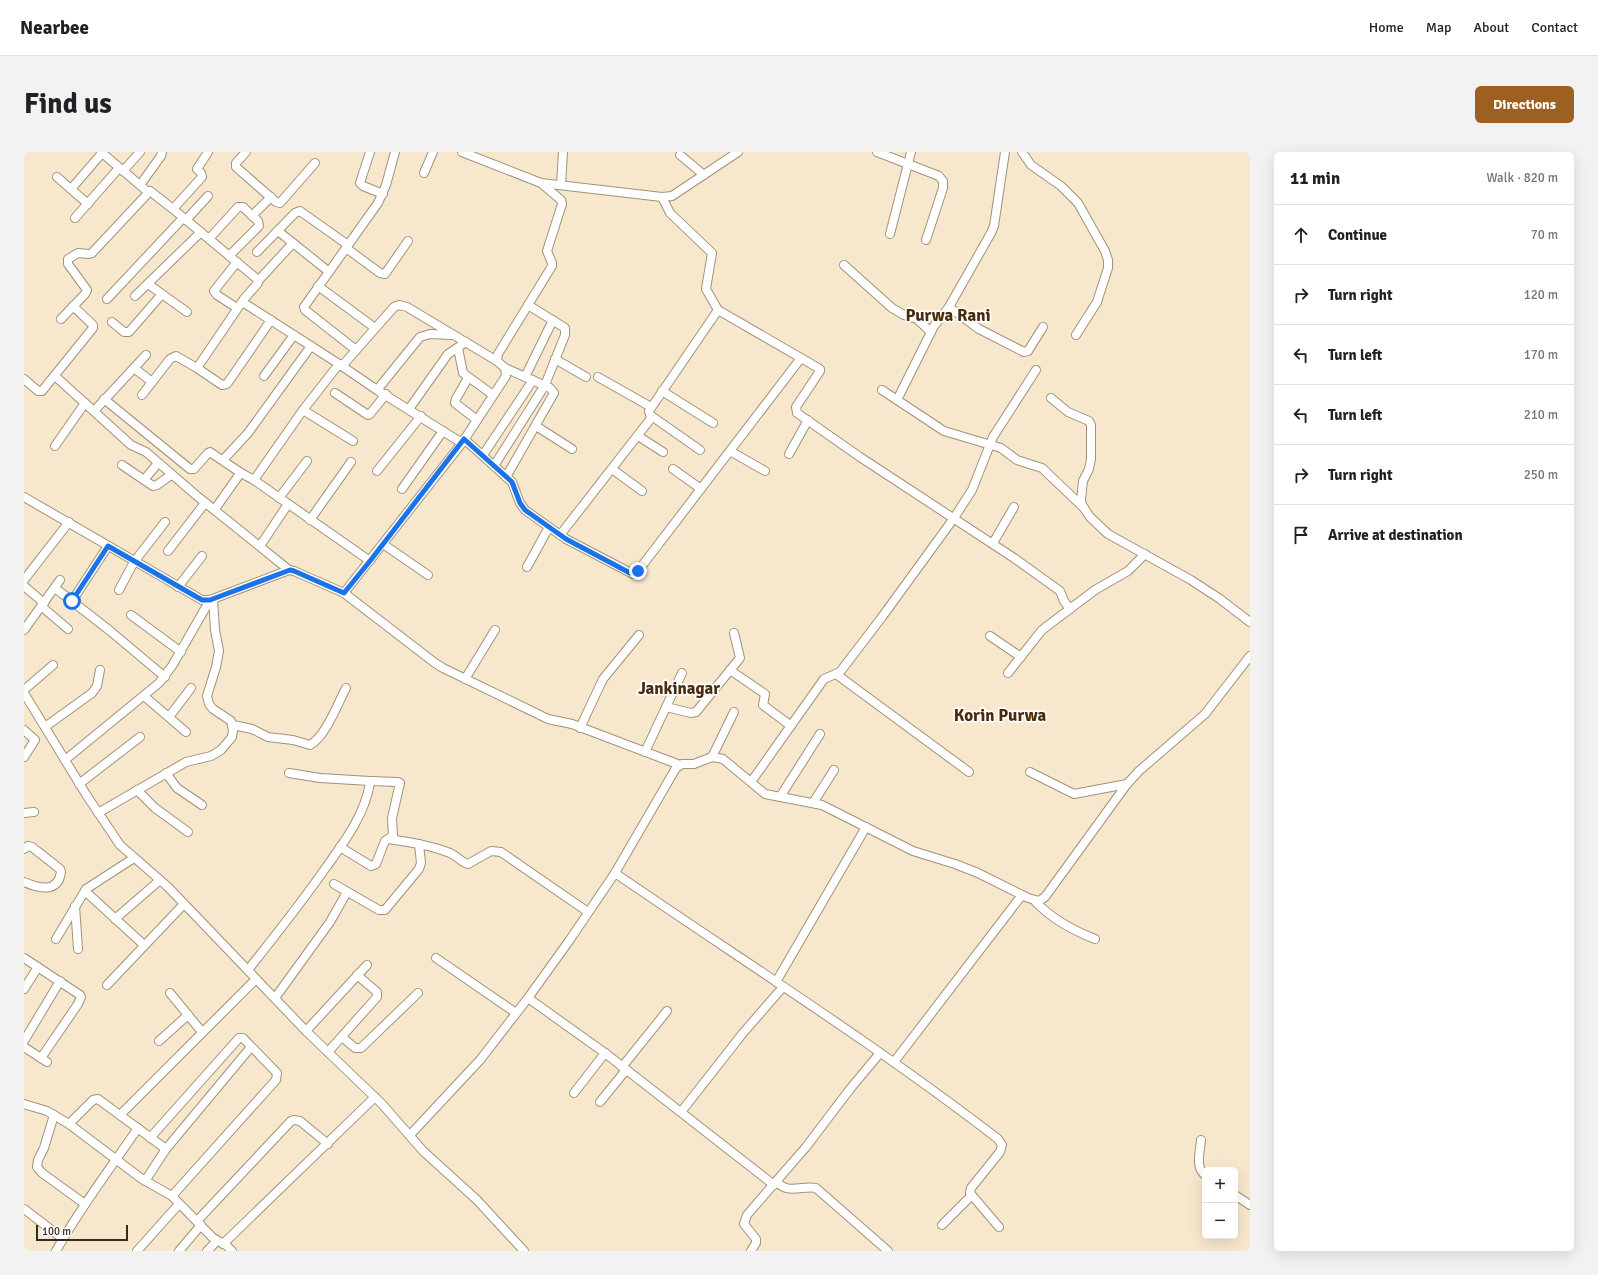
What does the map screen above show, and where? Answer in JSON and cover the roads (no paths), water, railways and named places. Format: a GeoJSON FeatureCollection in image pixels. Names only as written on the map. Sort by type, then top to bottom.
{"type":"FeatureCollection","features":[{"type":"Feature","properties":{"kind":"street"},"geometry":{"type":"LineString","coordinates":[[71,189],[102,152],[148,192],[152,191],[258,281]]}},
{"type":"Feature","properties":{"kind":"street"},"geometry":{"type":"LineString","coordinates":[[76,218],[121,169],[140,152]]}},
{"type":"Feature","properties":{"kind":"street"},"geometry":{"type":"LineString","coordinates":[[140,185],[161,156],[162,152]]}},
{"type":"Feature","properties":{"kind":"street"},"geometry":{"type":"LineString","coordinates":[[174,210],[202,177],[201,172],[196,169],[208,152]]}},
{"type":"Feature","properties":{"kind":"street"},"geometry":{"type":"LineString","coordinates":[[246,152],[236,163],[236,167],[278,202],[282,202],[315,163]]}},
{"type":"Feature","properties":{"kind":"street"},"geometry":{"type":"LineString","coordinates":[[370,152],[360,183],[363,186],[383,194]]}},
{"type":"Feature","properties":{"kind":"street"},"geometry":{"type":"LineString","coordinates":[[356,350],[303,309],[304,304],[347,247],[383,194],[395,152]]}},
{"type":"Feature","properties":{"kind":"street"},"geometry":{"type":"LineString","coordinates":[[424,173],[433,152]]}},
{"type":"Feature","properties":{"kind":"street"},"geometry":{"type":"LineString","coordinates":[[462,152],[541,183],[662,196],[672,196],[738,152]]}},
{"type":"Feature","properties":{"kind":"street"},"geometry":{"type":"LineString","coordinates":[[561,185],[563,152]]}},
{"type":"Feature","properties":{"kind":"street"},"geometry":{"type":"LineString","coordinates":[[877,152],[939,176],[943,181],[943,188],[926,240]]}},
{"type":"Feature","properties":{"kind":"street"},"geometry":{"type":"LineString","coordinates":[[890,234],[911,152]]}},
{"type":"Feature","properties":{"kind":"street"},"geometry":{"type":"LineString","coordinates":[[896,400],[931,332],[949,306],[994,226],[1005,152]]}},
{"type":"Feature","properties":{"kind":"street"},"geometry":{"type":"LineString","coordinates":[[1022,152],[1031,165],[1061,186],[1078,203],[1105,251],[1108,260],[1108,268],[1097,302],[1076,336]]}},
{"type":"Feature","properties":{"kind":"street"},"geometry":{"type":"LineString","coordinates":[[680,155],[704,175]]}},
{"type":"Feature","properties":{"kind":"street"},"geometry":{"type":"LineString","coordinates":[[57,177],[88,204]]}},
{"type":"Feature","properties":{"kind":"street"},"geometry":{"type":"LineString","coordinates":[[497,361],[498,354],[552,266],[547,251],[562,204],[561,200],[541,183]]}},
{"type":"Feature","properties":{"kind":"street"},"geometry":{"type":"LineString","coordinates":[[60,319],[85,294],[87,290],[68,264],[68,259],[78,252],[89,254],[92,253],[116,229],[148,192]]}},
{"type":"Feature","properties":{"kind":"street"},"geometry":{"type":"LineString","coordinates":[[107,299],[208,196]]}},
{"type":"Feature","properties":{"kind":"street"},"geometry":{"type":"LineString","coordinates":[[662,196],[670,213],[712,253],[706,288],[718,310],[820,369],[796,408],[797,413],[993,544],[1060,591],[1063,599],[1070,609]]}},
{"type":"Feature","properties":{"kind":"street"},"geometry":{"type":"LineString","coordinates":[[252,216],[271,197]]}},
{"type":"Feature","properties":{"kind":"street"},"geometry":{"type":"LineString","coordinates":[[210,240],[238,207],[243,207],[259,223],[258,228],[229,256]]}},
{"type":"Feature","properties":{"kind":"street"},"geometry":{"type":"LineString","coordinates":[[257,252],[295,213],[300,211],[380,273],[385,274],[408,241]]}},
{"type":"Feature","properties":{"kind":"street"},"geometry":{"type":"LineString","coordinates":[[278,231],[328,271]]}},
{"type":"Feature","properties":{"kind":"street"},"geometry":{"type":"LineString","coordinates":[[135,296],[200,232]]}},
{"type":"Feature","properties":{"kind":"street"},"geometry":{"type":"LineString","coordinates":[[197,368],[237,308],[258,281],[293,243]]}},
{"type":"Feature","properties":{"kind":"street"},"geometry":{"type":"LineString","coordinates":[[237,262],[214,291],[217,295],[237,308]]}},
{"type":"Feature","properties":{"kind":"street"},"geometry":{"type":"LineString","coordinates":[[844,266],[892,308],[904,315],[918,319],[931,332]]}},
{"type":"Feature","properties":{"kind":"street"},"geometry":{"type":"LineString","coordinates":[[148,284],[187,312]]}},
{"type":"Feature","properties":{"kind":"street"},"geometry":{"type":"LineString","coordinates":[[318,286],[375,328]]}},
{"type":"Feature","properties":{"kind":"street"},"geometry":{"type":"LineString","coordinates":[[112,322],[124,332],[129,332],[162,294]]}},
{"type":"Feature","properties":{"kind":"street"},"geometry":{"type":"LineString","coordinates":[[244,299],[244,302],[377,390],[386,394],[443,431],[463,441],[506,477],[515,488],[522,507],[560,535],[633,574],[638,571],[801,358]]}},
{"type":"Feature","properties":{"kind":"street"},"geometry":{"type":"LineString","coordinates":[[254,480],[303,410],[340,365],[356,350],[394,307],[399,305],[407,307],[466,342],[497,361],[505,368],[550,388],[554,393],[506,477]]}},
{"type":"Feature","properties":{"kind":"street"},"geometry":{"type":"LineString","coordinates":[[494,466],[544,385],[566,335],[566,330],[553,320],[528,305]]}},
{"type":"Feature","properties":{"kind":"street"},"geometry":{"type":"LineString","coordinates":[[24,379],[41,391],[55,376],[93,326],[73,306]]}},
{"type":"Feature","properties":{"kind":"street"},"geometry":{"type":"LineString","coordinates":[[949,306],[978,329],[1024,352],[1028,351],[1044,327]]}},
{"type":"Feature","properties":{"kind":"street"},"geometry":{"type":"LineString","coordinates":[[700,450],[652,417],[649,413],[651,407],[718,310]]}},
{"type":"Feature","properties":{"kind":"street"},"geometry":{"type":"LineString","coordinates":[[142,395],[173,357],[179,357],[222,385],[227,384],[271,320]]}},
{"type":"Feature","properties":{"kind":"street"},"geometry":{"type":"LineString","coordinates":[[482,456],[529,379],[553,320]]}},
{"type":"Feature","properties":{"kind":"street"},"geometry":{"type":"LineString","coordinates":[[377,390],[420,337],[430,334],[454,335]]}},
{"type":"Feature","properties":{"kind":"street"},"geometry":{"type":"LineString","coordinates":[[264,376],[294,335]]}},
{"type":"Feature","properties":{"kind":"street"},"geometry":{"type":"LineString","coordinates":[[409,409],[448,354],[466,342]]}},
{"type":"Feature","properties":{"kind":"street"},"geometry":{"type":"LineString","coordinates":[[223,460],[248,433],[311,346]]}},
{"type":"Feature","properties":{"kind":"street"},"geometry":{"type":"LineString","coordinates":[[458,348],[461,370],[468,378],[493,395]]}},
{"type":"Feature","properties":{"kind":"street"},"geometry":{"type":"LineString","coordinates":[[94,411],[146,355]]}},
{"type":"Feature","properties":{"kind":"street"},"geometry":{"type":"LineString","coordinates":[[555,360],[586,377]]}},
{"type":"Feature","properties":{"kind":"street"},"geometry":{"type":"LineString","coordinates":[[134,368],[152,382]]}},
{"type":"Feature","properties":{"kind":"street"},"geometry":{"type":"LineString","coordinates":[[344,593],[463,441],[506,376],[505,368]]}},
{"type":"Feature","properties":{"kind":"street"},"geometry":{"type":"LineString","coordinates":[[751,782],[824,679],[840,672],[954,518],[972,490],[989,444],[1036,370]]}},
{"type":"Feature","properties":{"kind":"street"},"geometry":{"type":"LineString","coordinates":[[55,376],[130,444],[146,452],[205,503],[215,509],[290,570],[344,593],[434,663],[548,719],[580,728],[680,765],[694,764],[712,758],[723,759],[765,794],[822,805],[913,851],[978,873],[1034,900],[1053,918],[1075,931],[1095,939]]}},
{"type":"Feature","properties":{"kind":"street"},"geometry":{"type":"LineString","coordinates":[[598,377],[651,407]]}},
{"type":"Feature","properties":{"kind":"street"},"geometry":{"type":"LineString","coordinates":[[468,378],[456,399],[456,403],[477,420]]}},
{"type":"Feature","properties":{"kind":"street"},"geometry":{"type":"LineString","coordinates":[[882,390],[944,431],[1003,449],[1017,460],[1047,471],[1108,534],[1197,584],[1220,599],[1250,622]]}},
{"type":"Feature","properties":{"kind":"street"},"geometry":{"type":"LineString","coordinates":[[662,391],[713,423]]}},
{"type":"Feature","properties":{"kind":"street"},"geometry":{"type":"LineString","coordinates":[[335,393],[368,415],[386,394]]}},
{"type":"Feature","properties":{"kind":"street"},"geometry":{"type":"LineString","coordinates":[[1051,398],[1068,412],[1089,421],[1091,425],[1091,459],[1083,481],[1081,500],[1084,508]]}},
{"type":"Feature","properties":{"kind":"street"},"geometry":{"type":"LineString","coordinates":[[104,399],[190,469],[194,469],[208,453],[212,453],[254,480],[370,561]]}},
{"type":"Feature","properties":{"kind":"street"},"geometry":{"type":"LineString","coordinates":[[55,446],[85,403]]}},
{"type":"Feature","properties":{"kind":"street"},"geometry":{"type":"LineString","coordinates":[[303,410],[352,441]]}},
{"type":"Feature","properties":{"kind":"street"},"geometry":{"type":"LineString","coordinates":[[377,471],[421,416]]}},
{"type":"Feature","properties":{"kind":"street"},"geometry":{"type":"LineString","coordinates":[[560,535],[652,417]]}},
{"type":"Feature","properties":{"kind":"street"},"geometry":{"type":"LineString","coordinates":[[789,454],[808,420]]}},
{"type":"Feature","properties":{"kind":"street"},"geometry":{"type":"LineString","coordinates":[[536,426],[572,449]]}},
{"type":"Feature","properties":{"kind":"street"},"geometry":{"type":"LineString","coordinates":[[402,489],[443,431]]}},
{"type":"Feature","properties":{"kind":"street"},"geometry":{"type":"LineString","coordinates":[[638,436],[663,452]]}},
{"type":"Feature","properties":{"kind":"street"},"geometry":{"type":"LineString","coordinates":[[730,451],[765,471]]}},
{"type":"Feature","properties":{"kind":"street"},"geometry":{"type":"LineString","coordinates":[[279,498],[307,461]]}},
{"type":"Feature","properties":{"kind":"street"},"geometry":{"type":"LineString","coordinates":[[310,520],[351,462]]}},
{"type":"Feature","properties":{"kind":"street"},"geometry":{"type":"LineString","coordinates":[[144,480],[158,463]]}},
{"type":"Feature","properties":{"kind":"street"},"geometry":{"type":"LineString","coordinates":[[122,465],[155,486],[171,475]]}},
{"type":"Feature","properties":{"kind":"street"},"geometry":{"type":"LineString","coordinates":[[612,469],[642,491]]}},
{"type":"Feature","properties":{"kind":"street"},"geometry":{"type":"LineString","coordinates":[[673,469],[701,489]]}},
{"type":"Feature","properties":{"kind":"street"},"geometry":{"type":"LineString","coordinates":[[215,509],[241,473]]}},
{"type":"Feature","properties":{"kind":"street"},"geometry":{"type":"LineString","coordinates":[[24,497],[198,598],[212,600],[290,570]]}},
{"type":"Feature","properties":{"kind":"street"},"geometry":{"type":"LineString","coordinates":[[168,551],[205,503]]}},
{"type":"Feature","properties":{"kind":"street"},"geometry":{"type":"LineString","coordinates":[[260,546],[288,504]]}},
{"type":"Feature","properties":{"kind":"street"},"geometry":{"type":"LineString","coordinates":[[993,544],[1014,507]]}},
{"type":"Feature","properties":{"kind":"street"},"geometry":{"type":"LineString","coordinates":[[24,580],[69,522]]}},
{"type":"Feature","properties":{"kind":"street"},"geometry":{"type":"LineString","coordinates":[[119,590],[134,562],[165,522]]}},
{"type":"Feature","properties":{"kind":"street"},"geometry":{"type":"LineString","coordinates":[[526,567],[549,527]]}},
{"type":"Feature","properties":{"kind":"street"},"geometry":{"type":"LineString","coordinates":[[383,544],[428,575]]}},
{"type":"Feature","properties":{"kind":"street"},"geometry":{"type":"LineString","coordinates":[[72,601],[108,546]]}},
{"type":"Feature","properties":{"kind":"street"},"geometry":{"type":"LineString","coordinates":[[1008,673],[1042,630],[1095,590],[1128,571],[1145,554]]}},
{"type":"Feature","properties":{"kind":"street"},"geometry":{"type":"LineString","coordinates":[[178,587],[202,556]]}},
{"type":"Feature","properties":{"kind":"street"},"geometry":{"type":"LineString","coordinates":[[24,630],[60,580]]}},
{"type":"Feature","properties":{"kind":"street"},"geometry":{"type":"LineString","coordinates":[[24,586],[68,629]]}},
{"type":"Feature","properties":{"kind":"street"},"geometry":{"type":"LineString","coordinates":[[55,588],[109,630],[165,677]]}},
{"type":"Feature","properties":{"kind":"street"},"geometry":{"type":"LineString","coordinates":[[65,760],[144,696],[165,677],[212,600]]}},
{"type":"Feature","properties":{"kind":"street"},"geometry":{"type":"LineString","coordinates":[[98,813],[186,762],[207,758],[221,750],[232,737],[233,725],[231,721],[213,709],[209,704],[207,696],[216,667],[219,651],[212,600]]}},
{"type":"Feature","properties":{"kind":"street"},"geometry":{"type":"LineString","coordinates":[[131,615],[181,652]]}},
{"type":"Feature","properties":{"kind":"street"},"geometry":{"type":"LineString","coordinates":[[465,679],[494,630]]}},
{"type":"Feature","properties":{"kind":"street"},"geometry":{"type":"LineString","coordinates":[[666,707],[690,713],[696,712],[740,658],[734,633]]}},
{"type":"Feature","properties":{"kind":"street"},"geometry":{"type":"LineString","coordinates":[[580,728],[603,679],[639,635]]}},
{"type":"Feature","properties":{"kind":"street"},"geometry":{"type":"LineString","coordinates":[[990,636],[1021,657]]}},
{"type":"Feature","properties":{"kind":"street"},"geometry":{"type":"LineString","coordinates":[[1034,900],[1042,900],[1045,897],[1127,784],[1139,771],[1204,714],[1250,656]]}},
{"type":"Feature","properties":{"kind":"street"},"geometry":{"type":"LineString","coordinates":[[53,666],[25,695],[79,784],[117,842],[160,880],[184,904],[306,1031],[375,1097],[423,1151],[477,1200],[524,1251]]}},
{"type":"Feature","properties":{"kind":"street"},"geometry":{"type":"LineString","coordinates":[[45,727],[92,693],[97,686],[100,670]]}},
{"type":"Feature","properties":{"kind":"street"},"geometry":{"type":"LineString","coordinates":[[730,670],[765,694],[763,705],[791,726]]}},
{"type":"Feature","properties":{"kind":"street"},"geometry":{"type":"LineString","coordinates":[[644,752],[682,673]]}},
{"type":"Feature","properties":{"kind":"street"},"geometry":{"type":"LineString","coordinates":[[836,674],[970,772]]}},
{"type":"Feature","properties":{"kind":"street"},"geometry":{"type":"LineString","coordinates":[[169,717],[191,688]]}},
{"type":"Feature","properties":{"kind":"street"},"geometry":{"type":"LineString","coordinates":[[233,725],[252,729],[268,737],[293,740],[310,745],[319,738],[324,731],[346,688]]}},
{"type":"Feature","properties":{"kind":"street"},"geometry":{"type":"LineString","coordinates":[[144,696],[186,732]]}},
{"type":"Feature","properties":{"kind":"street"},"geometry":{"type":"LineString","coordinates":[[712,758],[734,712]]}},
{"type":"Feature","properties":{"kind":"street"},"geometry":{"type":"LineString","coordinates":[[24,730],[35,740],[24,757]]}},
{"type":"Feature","properties":{"kind":"street"},"geometry":{"type":"LineString","coordinates":[[780,797],[820,734]]}},
{"type":"Feature","properties":{"kind":"street"},"geometry":{"type":"LineString","coordinates":[[79,784],[140,737]]}},
{"type":"Feature","properties":{"kind":"street"},"geometry":{"type":"LineString","coordinates":[[410,1136],[480,1060],[528,998],[615,873],[676,768],[680,765]]}},
{"type":"Feature","properties":{"kind":"street"},"geometry":{"type":"LineString","coordinates":[[813,803],[834,770]]}},
{"type":"Feature","properties":{"kind":"street"},"geometry":{"type":"LineString","coordinates":[[1030,772],[1067,792],[1074,794],[1127,784]]}},
{"type":"Feature","properties":{"kind":"street"},"geometry":{"type":"LineString","coordinates":[[166,773],[177,788],[202,805]]}},
{"type":"Feature","properties":{"kind":"street"},"geometry":{"type":"LineString","coordinates":[[289,773],[320,778],[398,782],[400,784],[392,818],[394,834],[384,844],[376,864],[372,866],[340,847]]}},
{"type":"Feature","properties":{"kind":"street"},"geometry":{"type":"LineString","coordinates":[[248,970],[285,924],[340,847],[360,815],[370,781]]}},
{"type":"Feature","properties":{"kind":"street"},"geometry":{"type":"LineString","coordinates":[[137,790],[156,808],[188,832]]}},
{"type":"Feature","properties":{"kind":"street"},"geometry":{"type":"LineString","coordinates":[[24,813],[34,812]]}},
{"type":"Feature","properties":{"kind":"street"},"geometry":{"type":"LineString","coordinates":[[682,1112],[780,985],[866,827]]}},
{"type":"Feature","properties":{"kind":"street"},"geometry":{"type":"LineString","coordinates":[[389,839],[419,844],[450,853],[464,863],[468,864],[491,851],[501,852],[588,912]]}},
{"type":"Feature","properties":{"kind":"street"},"geometry":{"type":"LineString","coordinates":[[334,884],[379,910],[385,910],[419,868],[421,863],[419,844]]}},
{"type":"Feature","properties":{"kind":"street"},"geometry":{"type":"LineString","coordinates":[[24,849],[28,846],[32,847],[60,869],[61,872],[57,882],[48,888],[37,888],[24,882]]}},
{"type":"Feature","properties":{"kind":"street"},"geometry":{"type":"LineString","coordinates":[[56,939],[85,891],[95,882],[134,858]]}},
{"type":"Feature","properties":{"kind":"street"},"geometry":{"type":"LineString","coordinates":[[615,873],[837,1022],[958,1108],[998,1139],[1001,1142],[1002,1148],[1000,1152],[970,1191],[971,1196],[999,1227]]}},
{"type":"Feature","properties":{"kind":"street"},"geometry":{"type":"LineString","coordinates":[[115,919],[160,880]]}},
{"type":"Feature","properties":{"kind":"street"},"geometry":{"type":"LineString","coordinates":[[85,891],[144,945]]}},
{"type":"Feature","properties":{"kind":"street"},"geometry":{"type":"LineString","coordinates":[[274,998],[330,922],[347,892]]}},
{"type":"Feature","properties":{"kind":"street"},"geometry":{"type":"LineString","coordinates":[[894,1062],[1022,895]]}},
{"type":"Feature","properties":{"kind":"street"},"geometry":{"type":"LineString","coordinates":[[106,985],[184,904]]}},
{"type":"Feature","properties":{"kind":"street"},"geometry":{"type":"LineString","coordinates":[[75,906],[78,949]]}},
{"type":"Feature","properties":{"kind":"street"},"geometry":{"type":"LineString","coordinates":[[24,958],[60,981],[80,995],[81,999],[44,1060],[24,1047],[60,981]]}},
{"type":"Feature","properties":{"kind":"street"},"geometry":{"type":"LineString","coordinates":[[436,958],[516,1013]]}},
{"type":"Feature","properties":{"kind":"street"},"geometry":{"type":"LineString","coordinates":[[306,1031],[367,965]]}},
{"type":"Feature","properties":{"kind":"street"},"geometry":{"type":"LineString","coordinates":[[24,988],[38,967]]}},
{"type":"Feature","properties":{"kind":"street"},"geometry":{"type":"LineString","coordinates":[[328,1052],[377,997],[377,992],[357,975]]}},
{"type":"Feature","properties":{"kind":"street"},"geometry":{"type":"LineString","coordinates":[[120,1115],[256,979]]}},
{"type":"Feature","properties":{"kind":"street"},"geometry":{"type":"LineString","coordinates":[[170,993],[202,1032]]}},
{"type":"Feature","properties":{"kind":"street"},"geometry":{"type":"LineString","coordinates":[[342,1037],[356,1048],[361,1048],[418,993]]}},
{"type":"Feature","properties":{"kind":"street"},"geometry":{"type":"LineString","coordinates":[[528,998],[605,1053],[776,1183],[785,1188],[816,1188],[888,1251]]}},
{"type":"Feature","properties":{"kind":"street"},"geometry":{"type":"LineString","coordinates":[[600,1102],[668,1011]]}},
{"type":"Feature","properties":{"kind":"street"},"geometry":{"type":"LineString","coordinates":[[159,1041],[188,1014]]}},
{"type":"Feature","properties":{"kind":"street"},"geometry":{"type":"LineString","coordinates":[[150,1138],[239,1038],[243,1038],[277,1073],[276,1080],[172,1196]]}},
{"type":"Feature","properties":{"kind":"street"},"geometry":{"type":"LineString","coordinates":[[145,1181],[166,1149],[251,1047]]}},
{"type":"Feature","properties":{"kind":"street"},"geometry":{"type":"LineString","coordinates":[[574,1093],[605,1053]]}},
{"type":"Feature","properties":{"kind":"street"},"geometry":{"type":"LineString","coordinates":[[751,1251],[756,1243],[756,1239],[746,1227],[744,1221],[745,1218],[806,1147],[850,1089],[880,1053]]}},
{"type":"Feature","properties":{"kind":"street"},"geometry":{"type":"LineString","coordinates":[[207,1251],[220,1242],[328,1144],[375,1097]]}},
{"type":"Feature","properties":{"kind":"street"},"geometry":{"type":"LineString","coordinates":[[69,1124],[96,1099],[100,1100],[166,1149]]}},
{"type":"Feature","properties":{"kind":"street"},"geometry":{"type":"LineString","coordinates":[[24,1104],[39,1108],[69,1124],[145,1181],[172,1196],[199,1223],[232,1251]]}},
{"type":"Feature","properties":{"kind":"street"},"geometry":{"type":"LineString","coordinates":[[54,1115],[37,1167],[42,1173],[85,1204]]}},
{"type":"Feature","properties":{"kind":"street"},"geometry":{"type":"LineString","coordinates":[[179,1251],[199,1223],[291,1121],[300,1121],[328,1144]]}},
{"type":"Feature","properties":{"kind":"street"},"geometry":{"type":"LineString","coordinates":[[56,1251],[62,1238],[138,1128]]}},
{"type":"Feature","properties":{"kind":"street"},"geometry":{"type":"LineString","coordinates":[[1201,1140],[1199,1165],[1202,1173]]}},
{"type":"Feature","properties":{"kind":"street"},"geometry":{"type":"LineString","coordinates":[[942,1225],[971,1196]]}},
{"type":"Feature","properties":{"kind":"street"},"geometry":{"type":"LineString","coordinates":[[1238,1197],[1250,1205]]}},
{"type":"Feature","properties":{"kind":"street"},"geometry":{"type":"LineString","coordinates":[[137,1251],[179,1204]]}},
{"type":"Feature","properties":{"kind":"street"},"geometry":{"type":"LineString","coordinates":[[24,1209],[62,1238]]}},
{"type":"Feature","properties":{"kind":"district","name":"Purwa Rani"},"geometry":{"type":"Point","coordinates":[948,315]}},
{"type":"Feature","properties":{"kind":"district","name":"Jankinagar"},"geometry":{"type":"Point","coordinates":[679,688]}},
{"type":"Feature","properties":{"kind":"district","name":"Korin Purwa"},"geometry":{"type":"Point","coordinates":[1000,715]}}]}
